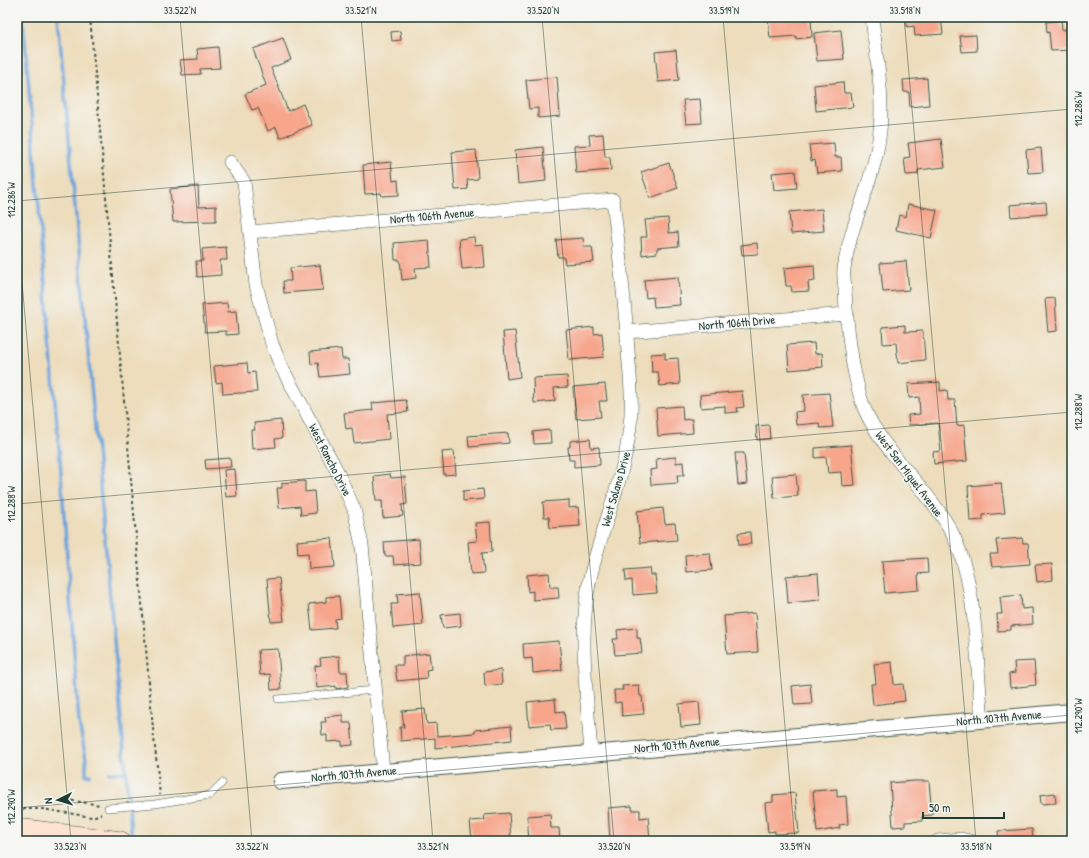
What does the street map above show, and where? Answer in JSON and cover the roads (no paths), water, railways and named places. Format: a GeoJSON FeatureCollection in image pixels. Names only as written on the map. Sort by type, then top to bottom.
{"type":"FeatureCollection","features":[{"type":"Feature","properties":{"kind":"main road"},"geometry":{"type":"LineString","coordinates":[[17,828],[99,837],[121,841]]}},
{"type":"Feature","properties":{"kind":"street","name":"West San Miguel Avenue"},"geometry":{"type":"LineString","coordinates":[[872,17],[881,111],[880,131],[877,151],[854,226],[844,270],[846,314],[853,363],[864,407],[872,423],[890,452],[936,508],[950,530],[958,548],[970,593],[982,719]]}},
{"type":"Feature","properties":{"kind":"street","name":"West Rancho Drive"},"geometry":{"type":"LineString","coordinates":[[230,162],[244,182],[256,285],[272,344],[281,366],[336,469],[354,509],[362,545],[383,771]]}},
{"type":"Feature","properties":{"kind":"street","name":"North 106th Avenue"},"geometry":{"type":"LineString","coordinates":[[250,232],[613,200]]}},
{"type":"Feature","properties":{"kind":"street","name":"West Solano Drive"},"geometry":{"type":"LineString","coordinates":[[591,753],[584,657],[584,620],[590,578],[617,492],[627,453],[632,405],[627,332],[613,200]]}},
{"type":"Feature","properties":{"kind":"street","name":"North 106th Drive"},"geometry":{"type":"LineString","coordinates":[[627,332],[846,314]]}},
{"type":"Feature","properties":{"kind":"street","name":"North 107th Avenue"},"geometry":{"type":"LineString","coordinates":[[281,781],[1072,712]]}},
{"type":"Feature","properties":{"kind":"street"},"geometry":{"type":"LineString","coordinates":[[938,841],[961,839],[970,841]]}},
{"type":"Feature","properties":{"kind":"lane"},"geometry":{"type":"LineString","coordinates":[[278,699],[375,690]]}},
{"type":"Feature","properties":{"kind":"lane"},"geometry":{"type":"LineString","coordinates":[[108,808],[158,804],[210,795],[222,783]]}},
{"type":"Feature","properties":{"kind":"waterway"},"geometry":{"type":"LineString","coordinates":[[23,17],[61,473],[79,722],[86,759],[86,775],[90,775]]}},
{"type":"Feature","properties":{"kind":"waterway"},"geometry":{"type":"LineString","coordinates":[[58,17],[132,841]]}},
{"type":"Feature","properties":{"kind":"waterway"},"geometry":{"type":"LineString","coordinates":[[109,773],[126,772]]}}]}
